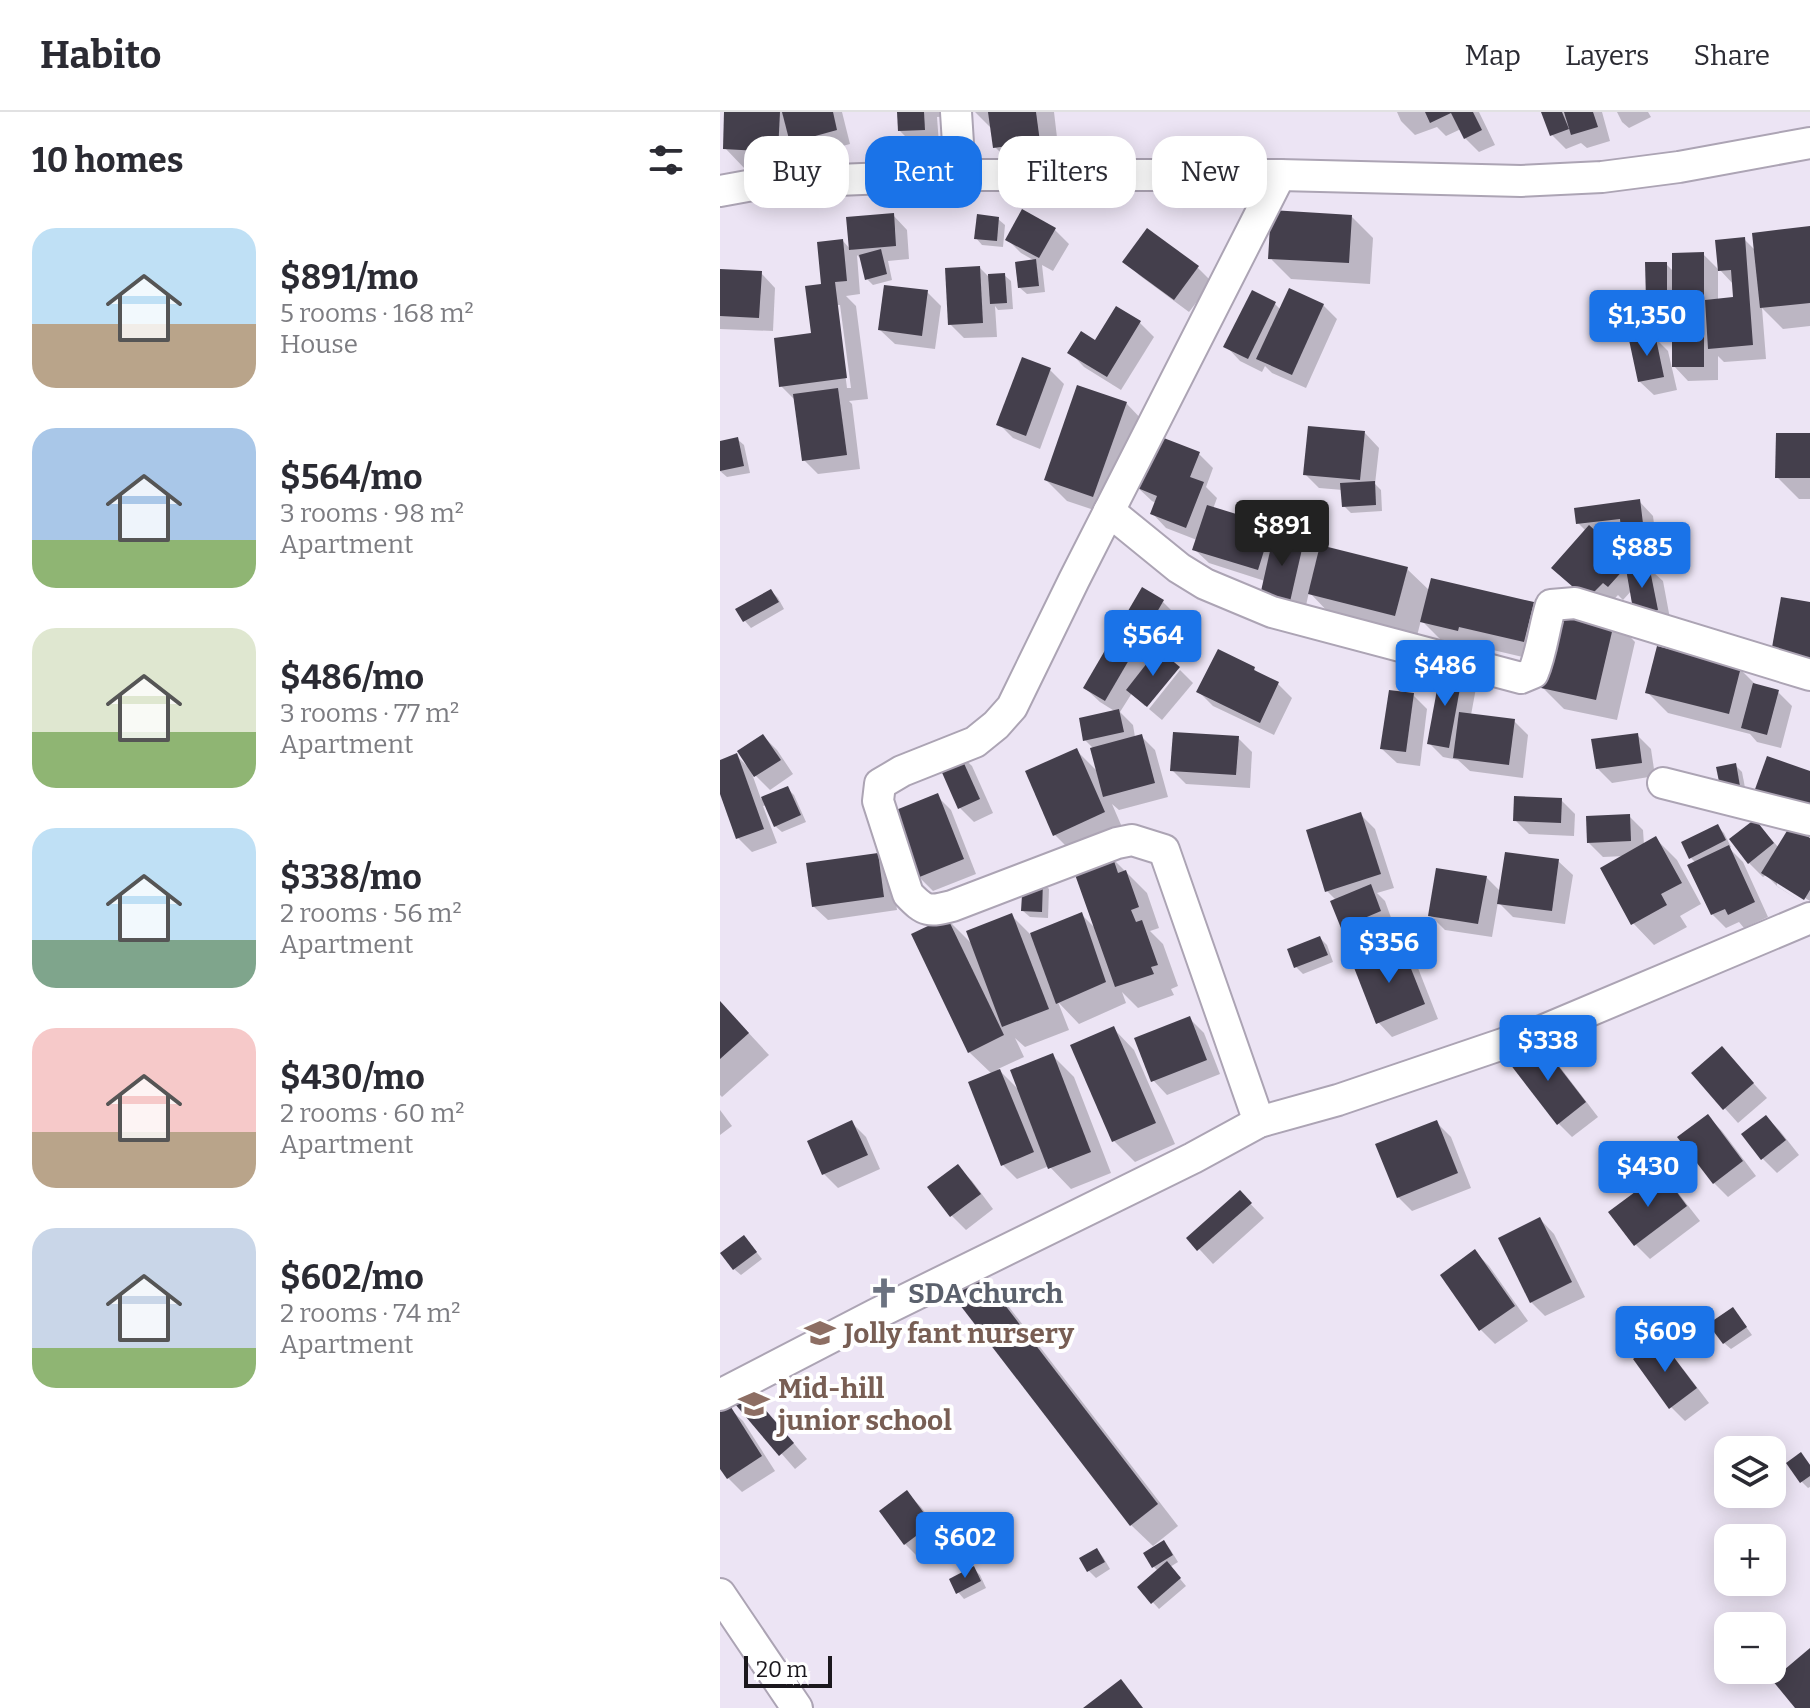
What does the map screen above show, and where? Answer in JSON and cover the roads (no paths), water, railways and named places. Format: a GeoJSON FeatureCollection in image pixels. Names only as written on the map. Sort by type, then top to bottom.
{"type":"FeatureCollection","features":[{"type":"Feature","properties":{"kind":"street"},"geometry":{"type":"LineString","coordinates":[[956,112],[958,136]]}},
{"type":"Feature","properties":{"kind":"street"},"geometry":{"type":"LineString","coordinates":[[982,175],[1280,175],[1521,181],[1602,177],[1679,167],[1810,143]]}},
{"type":"Feature","properties":{"kind":"street"},"geometry":{"type":"LineString","coordinates":[[1259,1122],[1164,850],[1132,840],[1117,843],[932,911],[919,906],[908,894],[878,801],[880,784],[902,771],[975,742],[1012,707],[1280,175]]}},
{"type":"Feature","properties":{"kind":"street"},"geometry":{"type":"LineString","coordinates":[[720,191],[764,183],[865,179]]}},
{"type":"Feature","properties":{"kind":"street"},"geometry":{"type":"LineString","coordinates":[[1109,511],[1179,568],[1205,584],[1272,612],[1521,678],[1533,673],[1539,659],[1551,605],[1575,603],[1810,675]]}},
{"type":"Feature","properties":{"kind":"street"},"geometry":{"type":"LineString","coordinates":[[1663,783],[1810,820]]}},
{"type":"Feature","properties":{"kind":"street"},"geometry":{"type":"LineString","coordinates":[[720,1395],[1259,1122],[1338,1100],[1544,1030],[1810,918]]}},
{"type":"Feature","properties":{"kind":"street"},"geometry":{"type":"LineString","coordinates":[[720,1594],[797,1708]]}},
{"type":"Feature","properties":{"kind":"place","name":"SDA church"},"geometry":{"type":"Point","coordinates":[884,1293]}},
{"type":"Feature","properties":{"kind":"place","name":"Jolly fant nursery"},"geometry":{"type":"Point","coordinates":[820,1333]}},
{"type":"Feature","properties":{"kind":"place","name":"Mid-hill junior school"},"geometry":{"type":"Point","coordinates":[754,1404]}}]}
